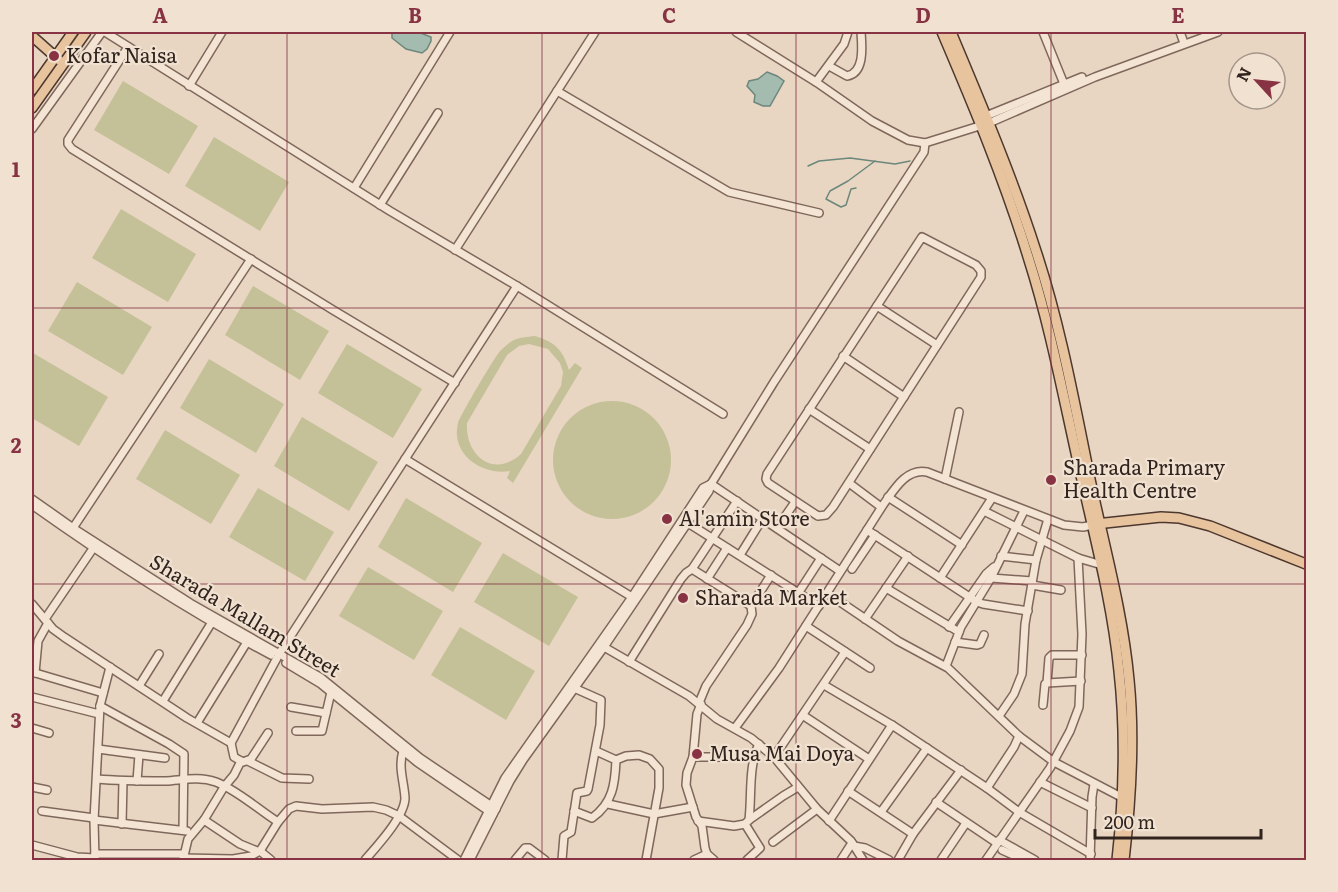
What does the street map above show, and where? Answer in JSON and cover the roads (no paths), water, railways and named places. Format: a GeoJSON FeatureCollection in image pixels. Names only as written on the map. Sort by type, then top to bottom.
{"type":"FeatureCollection","features":[{"type":"Feature","properties":{"kind":"main road"},"geometry":{"type":"LineString","coordinates":[[32,108],[73,32]]}},
{"type":"Feature","properties":{"kind":"main road"},"geometry":{"type":"LineString","coordinates":[[32,90],[86,32]]}},
{"type":"Feature","properties":{"kind":"main road"},"geometry":{"type":"LineString","coordinates":[[942,32],[951,38],[986,126],[1038,290],[1122,631],[1131,704],[1132,785],[1124,861]]}},
{"type":"Feature","properties":{"kind":"main road"},"geometry":{"type":"LineString","coordinates":[[32,36],[59,60]]}},
{"type":"Feature","properties":{"kind":"main road"},"geometry":{"type":"LineString","coordinates":[[1096,524],[1161,517],[1188,520],[1216,528],[1306,564]]}},
{"type":"Feature","properties":{"kind":"main road"},"geometry":{"type":"LineString","coordinates":[[1096,524],[1121,691],[1124,747],[1123,798],[1117,861]]}},
{"type":"Feature","properties":{"kind":"street"},"geometry":{"type":"LineString","coordinates":[[32,129],[103,32],[723,414]]}},
{"type":"Feature","properties":{"kind":"street"},"geometry":{"type":"LineString","coordinates":[[189,86],[222,32]]}},
{"type":"Feature","properties":{"kind":"street"},"geometry":{"type":"LineString","coordinates":[[354,188],[450,32]]}},
{"type":"Feature","properties":{"kind":"street"},"geometry":{"type":"LineString","coordinates":[[455,250],[595,32]]}},
{"type":"Feature","properties":{"kind":"street"},"geometry":{"type":"LineString","coordinates":[[736,32],[816,82],[872,121],[925,148]]}},
{"type":"Feature","properties":{"kind":"street"},"geometry":{"type":"LineString","coordinates":[[816,82],[844,44],[848,32]]}},
{"type":"Feature","properties":{"kind":"street"},"geometry":{"type":"LineString","coordinates":[[829,66],[847,76],[855,73],[860,63],[861,32]]}},
{"type":"Feature","properties":{"kind":"street"},"geometry":{"type":"LineString","coordinates":[[1043,32],[1064,84]]}},
{"type":"Feature","properties":{"kind":"street"},"geometry":{"type":"LineString","coordinates":[[1180,32],[1184,41]]}},
{"type":"Feature","properties":{"kind":"street"},"geometry":{"type":"LineString","coordinates":[[470,861],[492,810],[518,767],[688,523],[774,382],[925,148],[986,126],[1095,76],[1204,32]]}},
{"type":"Feature","properties":{"kind":"street"},"geometry":{"type":"LineString","coordinates":[[986,126],[1064,84],[1184,41],[1218,32]]}},
{"type":"Feature","properties":{"kind":"street"},"geometry":{"type":"LineString","coordinates":[[128,47],[68,140],[69,147],[455,382]]}},
{"type":"Feature","properties":{"kind":"street"},"geometry":{"type":"LineString","coordinates":[[557,90],[729,192],[819,213]]}},
{"type":"Feature","properties":{"kind":"street"},"geometry":{"type":"LineString","coordinates":[[381,205],[438,113]]}},
{"type":"Feature","properties":{"kind":"street"},"geometry":{"type":"LineString","coordinates":[[921,238],[976,265],[981,271],[981,277],[937,345],[849,483],[833,507],[823,517],[795,502],[768,483],[766,477],[808,409],[921,238]]}},
{"type":"Feature","properties":{"kind":"street"},"geometry":{"type":"LineString","coordinates":[[73,528],[251,259]]}},
{"type":"Feature","properties":{"kind":"street"},"geometry":{"type":"LineString","coordinates":[[309,779],[282,778],[234,757],[231,743],[278,656],[517,286]]}},
{"type":"Feature","properties":{"kind":"street"},"geometry":{"type":"LineString","coordinates":[[877,306],[937,345]]}},
{"type":"Feature","properties":{"kind":"street"},"geometry":{"type":"LineString","coordinates":[[843,356],[904,397]]}},
{"type":"Feature","properties":{"kind":"street"},"geometry":{"type":"LineString","coordinates":[[808,409],[870,449]]}},
{"type":"Feature","properties":{"kind":"street"},"geometry":{"type":"LineString","coordinates":[[945,479],[959,412]]}},
{"type":"Feature","properties":{"kind":"street"},"geometry":{"type":"LineString","coordinates":[[405,459],[632,597]]}},
{"type":"Feature","properties":{"kind":"street"},"geometry":{"type":"LineString","coordinates":[[735,728],[779,668],[881,507],[902,481],[913,472],[927,472],[1024,511],[1068,525],[1096,524]]}},
{"type":"Feature","properties":{"kind":"street"},"geometry":{"type":"LineString","coordinates":[[849,483],[881,507]]}},
{"type":"Feature","properties":{"kind":"street"},"geometry":{"type":"LineString","coordinates":[[711,484],[840,571]]}},
{"type":"Feature","properties":{"kind":"street"},"geometry":{"type":"LineString","coordinates":[[464,861],[518,758],[632,597],[703,488],[711,484]]}},
{"type":"Feature","properties":{"kind":"street"},"geometry":{"type":"LineString","coordinates":[[888,497],[962,545]]}},
{"type":"Feature","properties":{"kind":"street"},"geometry":{"type":"LineString","coordinates":[[940,578],[992,498]]}},
{"type":"Feature","properties":{"kind":"street","name":"Sharada Mallam Street"},"geometry":{"type":"LineString","coordinates":[[32,499],[73,528],[214,618],[278,656],[331,692],[403,751],[492,810]]}},
{"type":"Feature","properties":{"kind":"street"},"geometry":{"type":"LineString","coordinates":[[629,662],[681,579],[692,569],[737,501]]}},
{"type":"Feature","properties":{"kind":"street"},"geometry":{"type":"LineString","coordinates":[[777,528],[795,502]]}},
{"type":"Feature","properties":{"kind":"street","name":"Sharada Mallam Street"},"geometry":{"type":"LineString","coordinates":[[32,505],[212,622],[247,642],[320,677],[420,758],[492,810]]}},
{"type":"Feature","properties":{"kind":"street"},"geometry":{"type":"LineString","coordinates":[[984,511],[1078,558],[1102,565]]}},
{"type":"Feature","properties":{"kind":"street"},"geometry":{"type":"LineString","coordinates":[[946,666],[959,632],[991,578],[1024,511]]}},
{"type":"Feature","properties":{"kind":"street"},"geometry":{"type":"LineString","coordinates":[[740,555],[763,518]]}},
{"type":"Feature","properties":{"kind":"street"},"geometry":{"type":"LineString","coordinates":[[999,716],[1014,694],[1022,674],[1023,639],[1032,583],[1048,519]]}},
{"type":"Feature","properties":{"kind":"street"},"geometry":{"type":"LineString","coordinates":[[688,523],[819,606]]}},
{"type":"Feature","properties":{"kind":"street"},"geometry":{"type":"LineString","coordinates":[[867,530],[977,602],[1028,610]]}},
{"type":"Feature","properties":{"kind":"street"},"geometry":{"type":"LineString","coordinates":[[852,569],[875,535]]}},
{"type":"Feature","properties":{"kind":"street"},"geometry":{"type":"LineString","coordinates":[[94,547],[34,642],[33,673],[103,693]]}},
{"type":"Feature","properties":{"kind":"street"},"geometry":{"type":"LineString","coordinates":[[707,579],[727,548]]}},
{"type":"Feature","properties":{"kind":"street"},"geometry":{"type":"LineString","coordinates":[[865,619],[908,556]]}},
{"type":"Feature","properties":{"kind":"street"},"geometry":{"type":"LineString","coordinates":[[799,592],[821,558]]}},
{"type":"Feature","properties":{"kind":"street"},"geometry":{"type":"LineString","coordinates":[[986,861],[1054,762],[1076,715],[1082,655],[1078,558]]}},
{"type":"Feature","properties":{"kind":"street"},"geometry":{"type":"LineString","coordinates":[[949,627],[986,574],[1000,559],[1036,560]]}},
{"type":"Feature","properties":{"kind":"street"},"geometry":{"type":"LineString","coordinates":[[692,569],[751,606]]}},
{"type":"Feature","properties":{"kind":"street"},"geometry":{"type":"LineString","coordinates":[[714,861],[707,854],[702,826],[698,821],[686,784],[693,757],[695,726],[706,686],[747,625],[752,614],[751,606],[771,575]]}},
{"type":"Feature","properties":{"kind":"street"},"geometry":{"type":"LineString","coordinates":[[991,578],[1032,583],[1061,590]]}},
{"type":"Feature","properties":{"kind":"street"},"geometry":{"type":"LineString","coordinates":[[886,588],[959,632]]}},
{"type":"Feature","properties":{"kind":"street"},"geometry":{"type":"LineString","coordinates":[[827,593],[898,641],[946,666],[1019,736],[1054,762],[1123,798]]}},
{"type":"Feature","properties":{"kind":"street"},"geometry":{"type":"LineString","coordinates":[[32,604],[53,629],[64,638],[231,743]]}},
{"type":"Feature","properties":{"kind":"street"},"geometry":{"type":"LineString","coordinates":[[163,701],[212,622]]}},
{"type":"Feature","properties":{"kind":"street"},"geometry":{"type":"LineString","coordinates":[[806,626],[870,668]]}},
{"type":"Feature","properties":{"kind":"street"},"geometry":{"type":"LineString","coordinates":[[955,642],[977,645],[984,635]]}},
{"type":"Feature","properties":{"kind":"street"},"geometry":{"type":"LineString","coordinates":[[197,723],[247,642]]}},
{"type":"Feature","properties":{"kind":"street"},"geometry":{"type":"LineString","coordinates":[[604,646],[700,704],[717,718],[759,744],[774,757],[817,809],[853,844],[863,861]]}},
{"type":"Feature","properties":{"kind":"street"},"geometry":{"type":"LineString","coordinates":[[774,757],[804,716],[845,652]]}},
{"type":"Feature","properties":{"kind":"street"},"geometry":{"type":"LineString","coordinates":[[139,686],[159,654]]}},
{"type":"Feature","properties":{"kind":"street"},"geometry":{"type":"LineString","coordinates":[[1042,705],[1049,658],[1052,655],[1082,655]]}},
{"type":"Feature","properties":{"kind":"street"},"geometry":{"type":"LineString","coordinates":[[95,857],[94,819],[100,710],[110,667]]}},
{"type":"Feature","properties":{"kind":"street"},"geometry":{"type":"LineString","coordinates":[[1047,682],[1081,681]]}},
{"type":"Feature","properties":{"kind":"street"},"geometry":{"type":"LineString","coordinates":[[824,684],[892,725],[961,770],[1018,812],[1090,857],[1094,784]]}},
{"type":"Feature","properties":{"kind":"street"},"geometry":{"type":"LineString","coordinates":[[562,861],[564,836],[571,832],[577,793],[588,789],[600,725],[601,701],[574,688]]}},
{"type":"Feature","properties":{"kind":"street"},"geometry":{"type":"LineString","coordinates":[[296,731],[322,731],[331,692]]}},
{"type":"Feature","properties":{"kind":"street"},"geometry":{"type":"LineString","coordinates":[[32,697],[100,710],[181,751],[185,757],[183,830]]}},
{"type":"Feature","properties":{"kind":"street"},"geometry":{"type":"LineString","coordinates":[[291,707],[326,713]]}},
{"type":"Feature","properties":{"kind":"street"},"geometry":{"type":"LineString","coordinates":[[804,716],[869,759]]}},
{"type":"Feature","properties":{"kind":"street"},"geometry":{"type":"LineString","coordinates":[[830,821],[892,725]]}},
{"type":"Feature","properties":{"kind":"street"},"geometry":{"type":"LineString","coordinates":[[32,729],[49,733]]}},
{"type":"Feature","properties":{"kind":"street"},"geometry":{"type":"LineString","coordinates":[[184,857],[192,833],[204,820],[224,787],[268,733]]}},
{"type":"Feature","properties":{"kind":"street"},"geometry":{"type":"LineString","coordinates":[[987,788],[1019,736]]}},
{"type":"Feature","properties":{"kind":"street"},"geometry":{"type":"LineString","coordinates":[[747,861],[760,848],[747,822],[754,757],[759,744]]}},
{"type":"Feature","properties":{"kind":"street"},"geometry":{"type":"LineString","coordinates":[[881,812],[927,748]]}},
{"type":"Feature","properties":{"kind":"street"},"geometry":{"type":"LineString","coordinates":[[98,749],[165,758]]}},
{"type":"Feature","properties":{"kind":"street"},"geometry":{"type":"LineString","coordinates":[[365,861],[399,816],[405,800],[400,767],[403,751]]}},
{"type":"Feature","properties":{"kind":"street"},"geometry":{"type":"LineString","coordinates":[[596,751],[616,759],[639,755],[650,759],[657,765],[660,782],[646,861]]}},
{"type":"Feature","properties":{"kind":"street"},"geometry":{"type":"LineString","coordinates":[[137,781],[139,755]]}},
{"type":"Feature","properties":{"kind":"street"},"geometry":{"type":"LineString","coordinates":[[693,757],[754,757]]}},
{"type":"Feature","properties":{"kind":"street"},"geometry":{"type":"LineString","coordinates":[[574,811],[591,819],[608,804],[616,759]]}},
{"type":"Feature","properties":{"kind":"street"},"geometry":{"type":"LineString","coordinates":[[898,861],[913,834],[961,770]]}},
{"type":"Feature","properties":{"kind":"street"},"geometry":{"type":"LineString","coordinates":[[97,779],[123,782],[185,778],[205,780],[224,787],[278,822]]}},
{"type":"Feature","properties":{"kind":"street"},"geometry":{"type":"LineString","coordinates":[[122,824],[123,782]]}},
{"type":"Feature","properties":{"kind":"street"},"geometry":{"type":"LineString","coordinates":[[1040,782],[1092,808]]}},
{"type":"Feature","properties":{"kind":"street"},"geometry":{"type":"LineString","coordinates":[[32,787],[48,790]]}},
{"type":"Feature","properties":{"kind":"street"},"geometry":{"type":"LineString","coordinates":[[698,821],[734,826],[747,822],[798,788]]}},
{"type":"Feature","properties":{"kind":"street"},"geometry":{"type":"LineString","coordinates":[[848,791],[913,834]]}},
{"type":"Feature","properties":{"kind":"street"},"geometry":{"type":"LineString","coordinates":[[936,802],[966,823],[1035,861]]}},
{"type":"Feature","properties":{"kind":"street"},"geometry":{"type":"LineString","coordinates":[[608,804],[654,814],[693,807]]}},
{"type":"Feature","properties":{"kind":"street"},"geometry":{"type":"LineString","coordinates":[[32,847],[77,857],[233,859],[254,854],[289,809],[296,806],[322,809],[376,808],[399,816],[458,861]]}},
{"type":"Feature","properties":{"kind":"street"},"geometry":{"type":"LineString","coordinates":[[773,842],[817,809]]}},
{"type":"Feature","properties":{"kind":"street"},"geometry":{"type":"LineString","coordinates":[[42,811],[192,833]]}},
{"type":"Feature","properties":{"kind":"street"},"geometry":{"type":"LineString","coordinates":[[204,820],[254,854],[271,861]]}},
{"type":"Feature","properties":{"kind":"street"},"geometry":{"type":"LineString","coordinates":[[941,861],[966,823]]}},
{"type":"Feature","properties":{"kind":"street"},"geometry":{"type":"LineString","coordinates":[[841,861],[853,844]]}},
{"type":"Feature","properties":{"kind":"street"},"geometry":{"type":"LineString","coordinates":[[853,844],[889,861]]}},
{"type":"Feature","properties":{"kind":"street"},"geometry":{"type":"LineString","coordinates":[[515,861],[525,848],[529,848],[545,861]]}},
{"type":"Feature","properties":{"kind":"street"},"geometry":{"type":"LineString","coordinates":[[1002,850],[1024,861]]}},
{"type":"Feature","properties":{"kind":"street"},"geometry":{"type":"LineString","coordinates":[[694,861],[707,854]]}},
{"type":"Feature","properties":{"kind":"waterway"},"geometry":{"type":"LineString","coordinates":[[808,166],[819,161],[850,158],[895,164],[910,161]]}},
{"type":"Feature","properties":{"kind":"waterway"},"geometry":{"type":"LineString","coordinates":[[856,188],[851,189],[846,205],[841,207],[826,199],[830,191],[875,161]]}},
{"type":"Feature","properties":{"kind":"place","name":"Kofar Naisa"},"geometry":{"type":"Point","coordinates":[54,56]}},
{"type":"Feature","properties":{"kind":"place","name":"Sharada Primary Health Centre"},"geometry":{"type":"Point","coordinates":[1051,480]}},
{"type":"Feature","properties":{"kind":"place","name":"Al'amin Store"},"geometry":{"type":"Point","coordinates":[667,519]}},
{"type":"Feature","properties":{"kind":"place","name":"Sharada Market"},"geometry":{"type":"Point","coordinates":[683,598]}},
{"type":"Feature","properties":{"kind":"place","name":"Musa Mai Doya"},"geometry":{"type":"Point","coordinates":[697,754]}}]}
